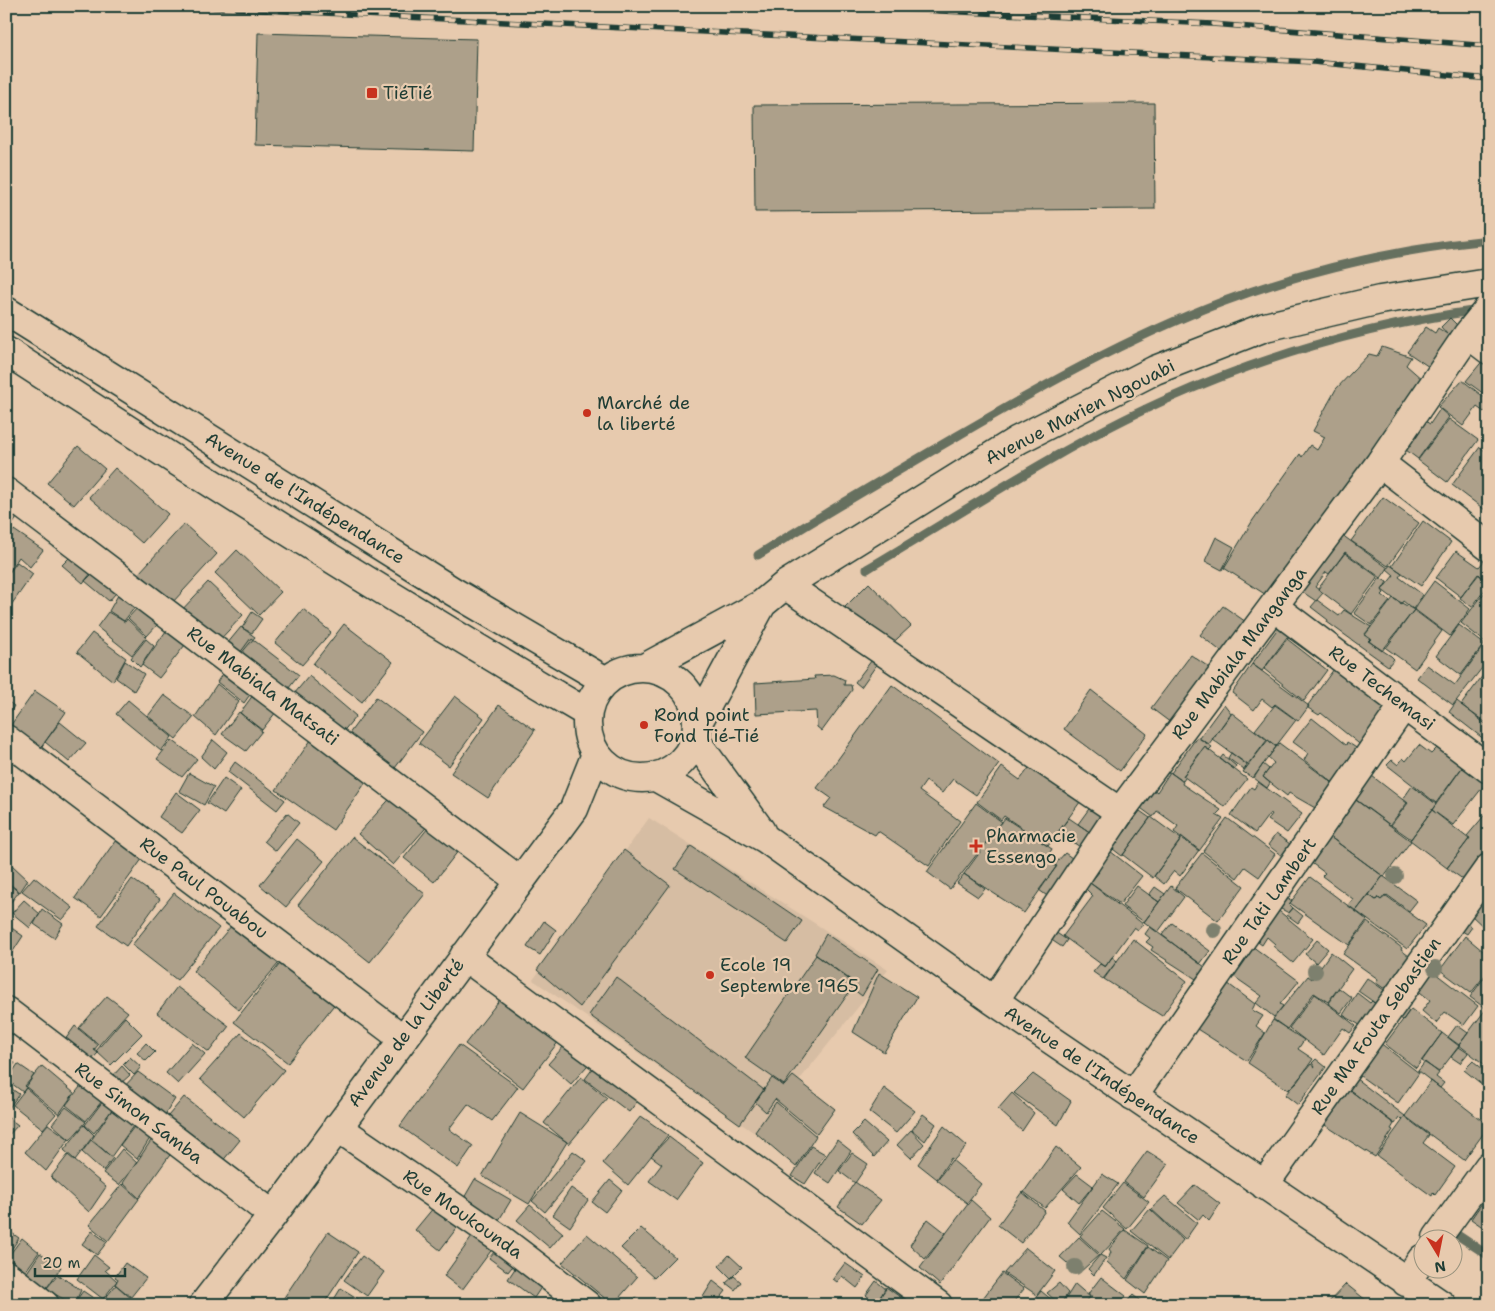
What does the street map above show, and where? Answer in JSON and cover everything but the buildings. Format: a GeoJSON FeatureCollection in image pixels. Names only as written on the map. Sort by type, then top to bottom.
{"type":"FeatureCollection","features":[{"type":"Feature","properties":{"kind":"street","name":"Avenue Marien Ngouabi"},"geometry":{"type":"LineString","coordinates":[[644,668],[762,604],[785,586],[1018,440],[1155,370],[1265,327],[1380,300],[1489,283]]}},
{"type":"Feature","properties":{"kind":"street","name":"Rue Mabiala Manganga"},"geometry":{"type":"LineString","coordinates":[[994,1000],[1120,812],[1380,463],[1478,342],[1489,308]]}},
{"type":"Feature","properties":{"kind":"street","name":"Avenue de l'Indépendance"},"geometry":{"type":"LineString","coordinates":[[6,311],[454,592],[606,681]]}},
{"type":"Feature","properties":{"kind":"street"},"geometry":{"type":"LineString","coordinates":[[6,351],[202,478],[402,603],[587,714]]}},
{"type":"Feature","properties":{"kind":"street"},"geometry":{"type":"LineString","coordinates":[[1380,463],[1489,547]]}},
{"type":"Feature","properties":{"kind":"street","name":"Rue Mabiala Matsati"},"geometry":{"type":"LineString","coordinates":[[6,492],[520,881]]}},
{"type":"Feature","properties":{"kind":"street"},"geometry":{"type":"LineString","coordinates":[[785,586],[1120,812]]}},
{"type":"Feature","properties":{"kind":"street","name":"Avenue Marien Ngouabi"},"geometry":{"type":"LineString","coordinates":[[696,732],[762,604]]}},
{"type":"Feature","properties":{"kind":"street","name":"Rue Techemasi"},"geometry":{"type":"LineString","coordinates":[[1274,607],[1489,769]]}},
{"type":"Feature","properties":{"kind":"street"},"geometry":{"type":"LineString","coordinates":[[644,668],[660,671],[676,679],[688,692],[695,707],[696,732],[686,756],[673,768],[656,777],[640,778],[624,775],[608,767],[596,754],[588,735],[587,714],[594,696],[606,681],[624,671],[644,668]]}},
{"type":"Feature","properties":{"kind":"street","name":"Rue Tati Lambert"},"geometry":{"type":"LineString","coordinates":[[1133,1096],[1404,705]]}},
{"type":"Feature","properties":{"kind":"street","name":"Avenue de l'Indépendance"},"geometry":{"type":"LineString","coordinates":[[696,732],[766,839]]}},
{"type":"Feature","properties":{"kind":"street","name":"Rue Paul Pouabou"},"geometry":{"type":"LineString","coordinates":[[6,739],[402,1038]]}},
{"type":"Feature","properties":{"kind":"street","name":"Avenue de la Liberté"},"geometry":{"type":"LineString","coordinates":[[208,1303],[402,1038],[574,809],[596,754]]}},
{"type":"Feature","properties":{"kind":"street"},"geometry":{"type":"LineString","coordinates":[[574,809],[624,775]]}},
{"type":"Feature","properties":{"kind":"street","name":"Avenue de l'Indépendance"},"geometry":{"type":"LineString","coordinates":[[656,777],[766,839],[1133,1096],[1442,1305]]}},
{"type":"Feature","properties":{"kind":"street","name":"Rue Ma Fouta Sebastien"},"geometry":{"type":"LineString","coordinates":[[1264,1185],[1489,868]]}},
{"type":"Feature","properties":{"kind":"street"},"geometry":{"type":"LineString","coordinates":[[464,956],[938,1305]]}},
{"type":"Feature","properties":{"kind":"street","name":"Rue Simon Samba"},"geometry":{"type":"LineString","coordinates":[[6,1011],[273,1215]]}},
{"type":"Feature","properties":{"kind":"street","name":"Rue Moukounda"},"geometry":{"type":"LineString","coordinates":[[337,1127],[502,1240],[587,1305]]}},
{"type":"Feature","properties":{"kind":"street"},"geometry":{"type":"LineString","coordinates":[[1444,1228],[1489,1166]]}},
{"type":"Feature","properties":{"kind":"street"},"geometry":{"type":"LineString","coordinates":[[1406,1282],[1412,1273]]}},
{"type":"Feature","properties":{"kind":"street"},"geometry":{"type":"LineString","coordinates":[[6,1275],[45,1305]]}},
{"type":"Feature","properties":{"kind":"shaded area","name":"Ecole 19 Septembre 1965"},"geometry":{"type":"Polygon","coordinates":[[[649,818],[888,970],[756,1134],[533,980],[649,818]]]}},
{"type":"Feature","properties":{"kind":"waterway"},"geometry":{"type":"LineString","coordinates":[[758,555],[1018,401],[1152,331],[1222,302],[1320,271],[1387,255],[1489,240]]}},
{"type":"Feature","properties":{"kind":"waterway"},"geometry":{"type":"LineString","coordinates":[[867,569],[1050,459],[1163,401],[1240,370],[1318,344],[1398,324],[1479,310]]}},
{"type":"Feature","properties":{"kind":"waterway"},"geometry":{"type":"LineString","coordinates":[[1462,1238],[1489,1256]]}},
{"type":"Feature","properties":{"kind":"railway"},"geometry":{"type":"LineString","coordinates":[[180,6],[1313,62],[1489,79]]}},
{"type":"Feature","properties":{"kind":"railway"},"geometry":{"type":"LineString","coordinates":[[838,6],[1212,24],[1489,46]]}},
{"type":"Feature","properties":{"kind":"place","name":"TiéTié"},"geometry":{"type":"Point","coordinates":[372,93]}},
{"type":"Feature","properties":{"kind":"place","name":"Marché de la liberté"},"geometry":{"type":"Point","coordinates":[587,413]}},
{"type":"Feature","properties":{"kind":"place","name":"Rond point Fond Tié-Tié"},"geometry":{"type":"Point","coordinates":[644,725]}},
{"type":"Feature","properties":{"kind":"place","name":"Pharmacie Essengo"},"geometry":{"type":"Point","coordinates":[976,846]}},
{"type":"Feature","properties":{"kind":"place","name":"Ecole 19 Septembre 1965"},"geometry":{"type":"Point","coordinates":[710,975]}}]}
